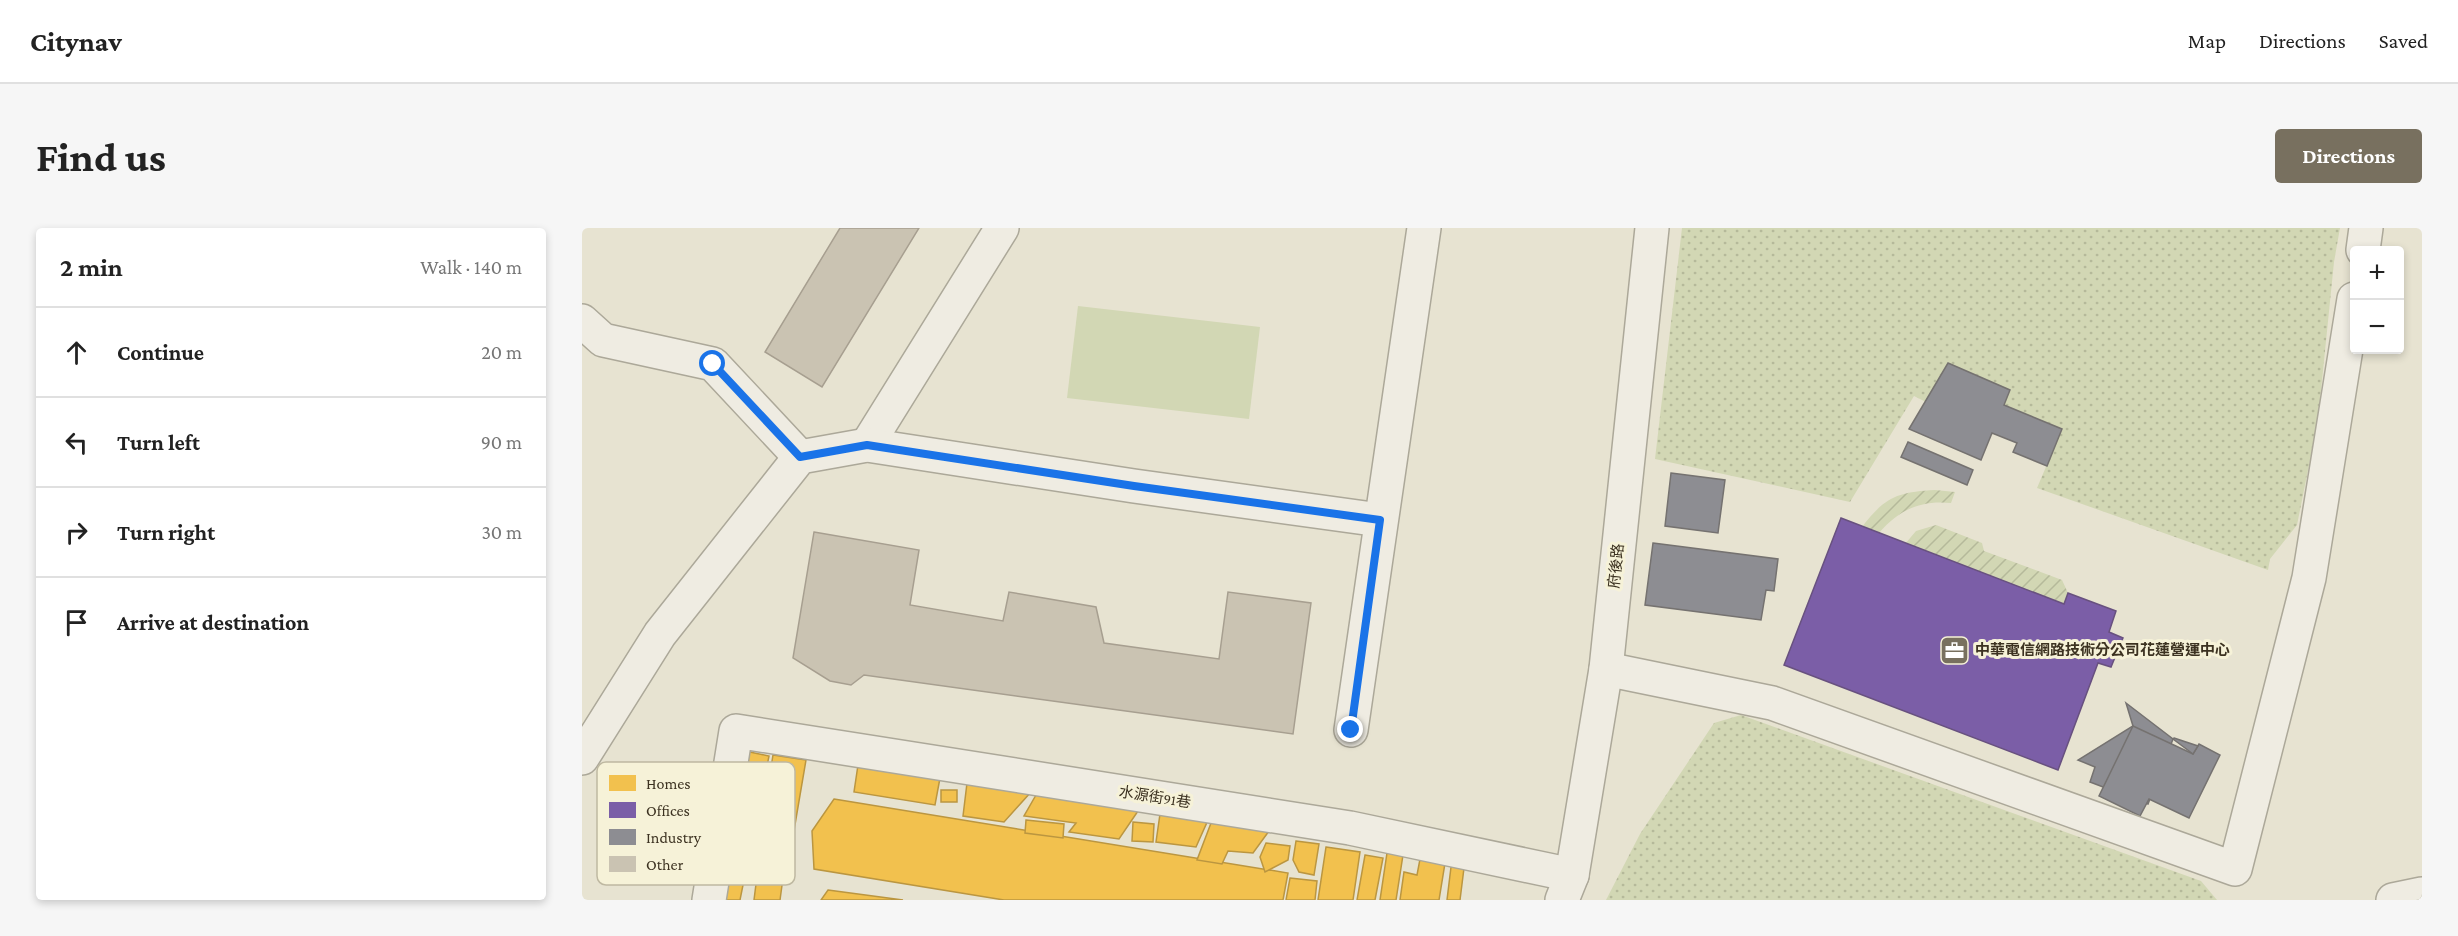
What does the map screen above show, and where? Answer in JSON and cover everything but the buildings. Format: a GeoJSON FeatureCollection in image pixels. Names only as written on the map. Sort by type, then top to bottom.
{"type":"FeatureCollection","features":[{"type":"Feature","properties":{"kind":"street"},"geometry":{"type":"LineString","coordinates":[[867,445],[1002,228]]}},
{"type":"Feature","properties":{"kind":"street"},"geometry":{"type":"LineString","coordinates":[[1351,730],[1380,520],[1414,312],[1424,228]]}},
{"type":"Feature","properties":{"kind":"street","name":"府後路"},"geometry":{"type":"LineString","coordinates":[[1567,888],[1606,669],[1652,228]]}},
{"type":"Feature","properties":{"kind":"street"},"geometry":{"type":"LineString","coordinates":[[2363,246],[2366,228]]}},
{"type":"Feature","properties":{"kind":"street"},"geometry":{"type":"LineString","coordinates":[[1606,669],[1772,703],[2235,869],[2309,578],[2355,300]]}},
{"type":"Feature","properties":{"kind":"street"},"geometry":{"type":"LineString","coordinates":[[582,321],[603,340],[713,364],[800,457]]}},
{"type":"Feature","properties":{"kind":"street"},"geometry":{"type":"LineString","coordinates":[[582,758],[660,634],[800,457],[867,445],[1134,486],[1380,520]]}},
{"type":"Feature","properties":{"kind":"street","name":"水源街91巷"},"geometry":{"type":"LineString","coordinates":[[731,762],[736,731],[1350,828],[1567,888]]}},
{"type":"Feature","properties":{"kind":"street","name":"水源街91巷"},"geometry":{"type":"LineString","coordinates":[[709,900],[711,885]]}},
{"type":"Feature","properties":{"kind":"street"},"geometry":{"type":"LineString","coordinates":[[2393,900],[2422,894]]}},
{"type":"Feature","properties":{"kind":"green space"},"geometry":{"type":"Polygon","coordinates":[[[1682,228],[2340,228],[2334,262],[2318,420],[2297,525],[2270,559],[2268,570],[2037,488],[2062,429],[2004,405],[2010,390],[1948,364],[1926,402],[1914,396],[1850,502],[1655,459],[1682,228]]]}},
{"type":"Feature","properties":{"kind":"green space"},"geometry":{"type":"Polygon","coordinates":[[[1078,306],[1260,327],[1249,419],[1067,398],[1078,306]]]}},
{"type":"Feature","properties":{"kind":"green space"},"geometry":{"type":"Polygon","coordinates":[[[1935,490],[1955,492],[1951,503],[1929,503],[1911,508],[1894,518],[1879,533],[1862,527],[1878,509],[1893,498],[1911,492],[1935,490]]]}},
{"type":"Feature","properties":{"kind":"green space"},"geometry":{"type":"Polygon","coordinates":[[[1936,525],[1982,543],[1984,551],[2062,580],[2068,593],[2064,604],[1905,544],[1916,531],[1936,525]]]}},
{"type":"Feature","properties":{"kind":"green space"},"geometry":{"type":"Polygon","coordinates":[[[1741,715],[2201,881],[2217,900],[1606,900],[1640,834],[1714,723],[1741,715]]]}},
{"type":"Feature","properties":{"kind":"place","name":"中華電信網路技術分公司花蓮營運中心"},"geometry":{"type":"Point","coordinates":[1954,650]}},
{"type":"Feature","properties":{"kind":"route"},"geometry":{"type":"LineString","coordinates":[[713,364],[800,457],[867,445],[1134,486],[1380,520],[1351,730]]}}]}
